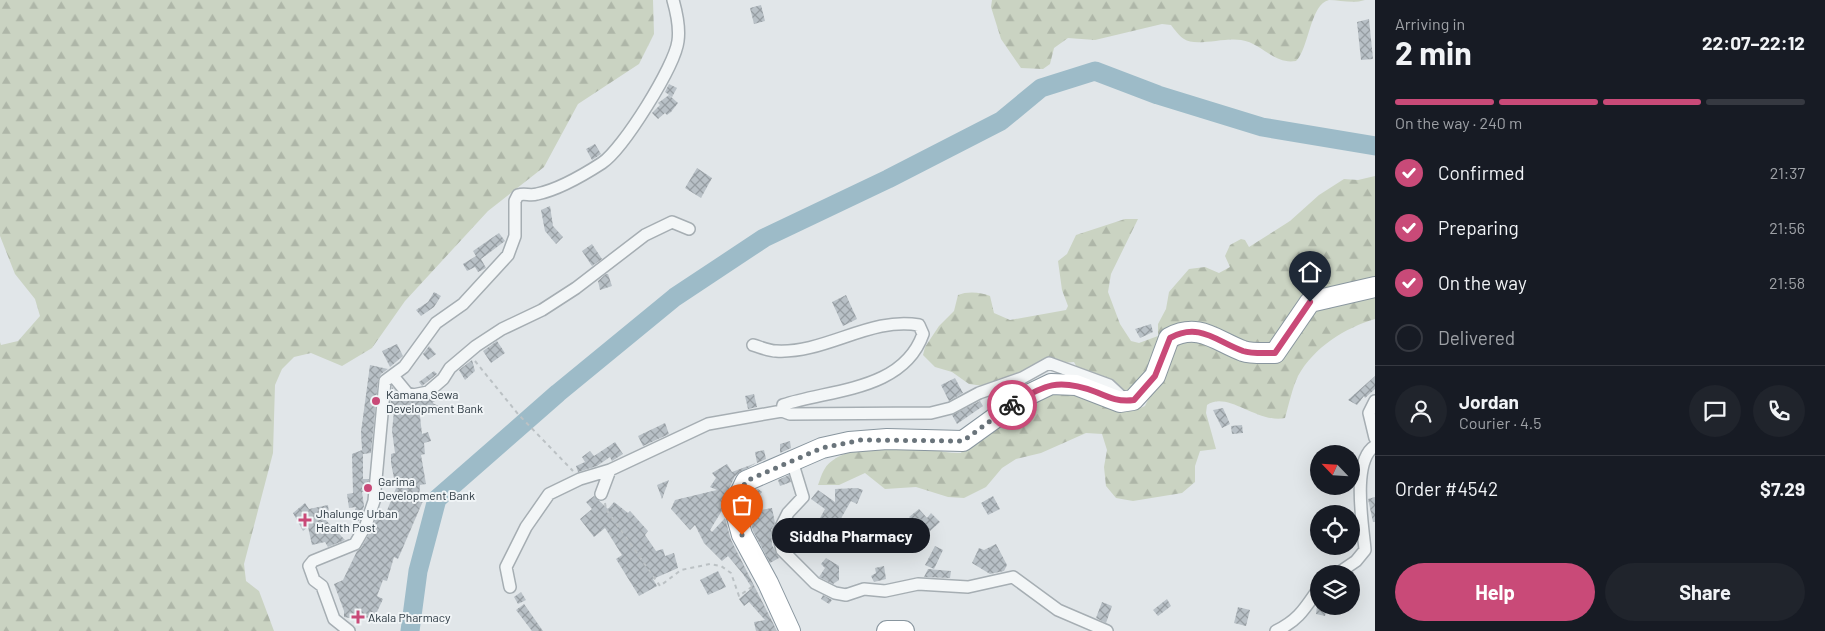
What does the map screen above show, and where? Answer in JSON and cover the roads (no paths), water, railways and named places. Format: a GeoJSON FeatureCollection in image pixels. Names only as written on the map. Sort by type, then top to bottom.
{"type":"FeatureCollection","features":[{"type":"Feature","properties":{"kind":"highway"},"geometry":{"type":"LineString","coordinates":[[790,631],[765,577],[742,535],[734,506],[746,481],[822,448],[861,440],[963,441],[1024,397],[1050,384],[1076,385],[1120,402],[1134,400],[1155,376],[1170,338],[1182,330],[1204,333],[1245,352],[1275,353],[1310,302],[1375,287]]}},
{"type":"Feature","properties":{"kind":"highway"},"geometry":{"type":"LineString","coordinates":[[887,631],[904,631]]}},
{"type":"Feature","properties":{"kind":"street"},"geometry":{"type":"LineString","coordinates":[[349,631],[334,619],[322,586],[314,580],[309,566],[312,561],[355,544],[366,525],[374,501],[385,381],[404,367],[436,323],[463,304],[508,254],[515,236],[514,208],[518,195],[524,193],[536,194],[577,177],[604,162],[617,151],[634,128],[671,65],[678,43],[680,25],[673,0]]}},
{"type":"Feature","properties":{"kind":"street"},"geometry":{"type":"LineString","coordinates":[[393,376],[407,393],[413,395],[428,392],[443,379],[450,368],[476,346],[502,329],[542,310],[576,288],[645,235],[672,222],[689,229]]}},
{"type":"Feature","properties":{"kind":"street"},"geometry":{"type":"LineString","coordinates":[[753,345],[774,351],[808,349],[902,322],[919,325],[923,334],[918,346],[895,369],[871,384],[783,405],[782,411]]}},
{"type":"Feature","properties":{"kind":"street"},"geometry":{"type":"LineString","coordinates":[[510,587],[506,567],[526,527],[549,494],[580,479],[610,470],[708,424],[782,411],[790,414],[930,414],[951,408],[979,393],[1022,378],[1049,363],[1110,385],[1126,401]]}},
{"type":"Feature","properties":{"kind":"street"},"geometry":{"type":"LineString","coordinates":[[1375,400],[1369,413],[1375,438]]}},
{"type":"Feature","properties":{"kind":"street"},"geometry":{"type":"LineString","coordinates":[[1350,565],[1365,550],[1361,510],[1361,474],[1369,450],[1375,446]]}},
{"type":"Feature","properties":{"kind":"street"},"geometry":{"type":"LineString","coordinates":[[792,461],[802,497],[788,513],[778,533],[782,550],[815,583],[835,593],[846,595],[864,589],[885,590],[918,584],[968,587],[1013,577],[1058,610],[1107,631]]}},
{"type":"Feature","properties":{"kind":"street"},"geometry":{"type":"LineString","coordinates":[[601,494],[610,470]]}},
{"type":"Feature","properties":{"kind":"street"},"geometry":{"type":"LineString","coordinates":[[1276,631],[1301,615],[1310,602]]}},
{"type":"Feature","properties":{"kind":"waterway"},"geometry":{"type":"LineString","coordinates":[[410,631],[418,571],[437,499],[558,393],[675,297],[764,238],[888,179],[1001,121],[1041,88],[1095,71],[1158,95],[1262,127],[1375,146]]}},
{"type":"Feature","properties":{"kind":"place","name":"Kamana Sewa Development Bank"},"geometry":{"type":"Point","coordinates":[376,401]}},
{"type":"Feature","properties":{"kind":"place","name":"Garima Development Bank"},"geometry":{"type":"Point","coordinates":[368,488]}},
{"type":"Feature","properties":{"kind":"place","name":"Jhalunge Urban Health Post"},"geometry":{"type":"Point","coordinates":[305,520]}},
{"type":"Feature","properties":{"kind":"place","name":"Siddha Pharmacy"},"geometry":{"type":"Point","coordinates":[742,535]}},
{"type":"Feature","properties":{"kind":"place","name":"Akala Pharmacy"},"geometry":{"type":"Point","coordinates":[358,617]}}]}
